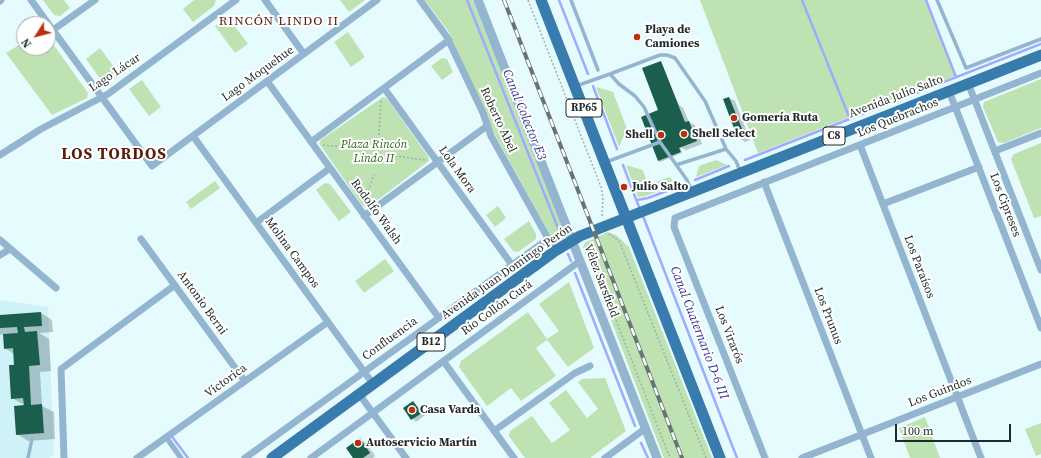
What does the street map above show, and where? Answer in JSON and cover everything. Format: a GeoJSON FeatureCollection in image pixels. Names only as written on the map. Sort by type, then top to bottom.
{"type":"FeatureCollection","features":[{"type":"Feature","properties":{"kind":"main road","name":"RP65"},"geometry":{"type":"LineString","coordinates":[[541,0],[720,458]]}},
{"type":"Feature","properties":{"kind":"main road","name":"Avenida Julio Salto"},"geometry":{"type":"LineString","coordinates":[[626,217],[1041,55]]}},
{"type":"Feature","properties":{"kind":"main road","name":"Avenida Juan Domingo Perón"},"geometry":{"type":"LineString","coordinates":[[272,458],[555,251],[572,240],[626,217]]}},
{"type":"Feature","properties":{"kind":"street"},"geometry":{"type":"LineString","coordinates":[[32,0],[43,16]]}},
{"type":"Feature","properties":{"kind":"street"},"geometry":{"type":"LineString","coordinates":[[56,28],[95,0]]}},
{"type":"Feature","properties":{"kind":"street"},"geometry":{"type":"LineString","coordinates":[[264,0],[304,54]]}},
{"type":"Feature","properties":{"kind":"street","name":"Lago Moquehue"},"geometry":{"type":"LineString","coordinates":[[102,97],[152,166],[377,0]]}},
{"type":"Feature","properties":{"kind":"street","name":"Roberto Abel"},"geometry":{"type":"LineString","coordinates":[[420,0],[449,40],[491,136],[555,251]]}},
{"type":"Feature","properties":{"kind":"street","name":"Vélez Sarsfield"},"geometry":{"type":"LineString","coordinates":[[478,0],[657,458]]}},
{"type":"Feature","properties":{"kind":"street","name":"Lago Lácar"},"geometry":{"type":"LineString","coordinates":[[0,155],[47,126],[102,97],[231,1]]}},
{"type":"Feature","properties":{"kind":"street"},"geometry":{"type":"LineString","coordinates":[[56,34],[102,97]]}},
{"type":"Feature","properties":{"kind":"street"},"geometry":{"type":"LineString","coordinates":[[311,142],[449,40]]}},
{"type":"Feature","properties":{"kind":"street","name":"Los Quebrachos"},"geometry":{"type":"LineString","coordinates":[[674,220],[680,216],[764,182],[1041,73]]}},
{"type":"Feature","properties":{"kind":"street","name":"Rodolfo Walsh"},"geometry":{"type":"LineString","coordinates":[[267,81],[438,318]]}},
{"type":"Feature","properties":{"kind":"street","name":"Los Cipreses"},"geometry":{"type":"LineString","coordinates":[[968,83],[1041,270]]}},
{"type":"Feature","properties":{"kind":"street","name":"Lola Mora"},"geometry":{"type":"LineString","coordinates":[[384,88],[512,265]]}},
{"type":"Feature","properties":{"kind":"street","name":"Los Cipreses"},"geometry":{"type":"LineString","coordinates":[[949,91],[1041,328]]}},
{"type":"Feature","properties":{"kind":"street"},"geometry":{"type":"LineString","coordinates":[[364,216],[487,126]]}},
{"type":"Feature","properties":{"kind":"street"},"geometry":{"type":"LineString","coordinates":[[995,151],[1041,133]]}},
{"type":"Feature","properties":{"kind":"street","name":"Molina Campos"},"geometry":{"type":"LineString","coordinates":[[193,136],[373,384]]}},
{"type":"Feature","properties":{"kind":"street","name":"Los Paraísos"},"geometry":{"type":"LineString","coordinates":[[860,145],[981,458]]}},
{"type":"Feature","properties":{"kind":"street"},"geometry":{"type":"LineString","coordinates":[[883,204],[979,167]]}},
{"type":"Feature","properties":{"kind":"street"},"geometry":{"type":"LineString","coordinates":[[256,223],[330,168]]}},
{"type":"Feature","properties":{"kind":"street","name":"Los Prunus"},"geometry":{"type":"LineString","coordinates":[[764,182],[871,458]]}},
{"type":"Feature","properties":{"kind":"street","name":"Los Virarós"},"geometry":{"type":"LineString","coordinates":[[674,220],[674,227],[765,458]]}},
{"type":"Feature","properties":{"kind":"street","name":"Antonio Berni"},"geometry":{"type":"LineString","coordinates":[[141,239],[244,380]]}},
{"type":"Feature","properties":{"kind":"street","name":"Confluencia"},"geometry":{"type":"LineString","coordinates":[[245,458],[548,239]]}},
{"type":"Feature","properties":{"kind":"street"},"geometry":{"type":"LineString","coordinates":[[0,240],[56,288]]}},
{"type":"Feature","properties":{"kind":"street"},"geometry":{"type":"LineString","coordinates":[[0,255],[10,249]]}},
{"type":"Feature","properties":{"kind":"street","name":"Río Collón Curá"},"geometry":{"type":"LineString","coordinates":[[311,458],[580,261]]}},
{"type":"Feature","properties":{"kind":"street"},"geometry":{"type":"LineString","coordinates":[[64,458],[60,374],[62,368],[175,285]]}},
{"type":"Feature","properties":{"kind":"street","name":"Victorica"},"geometry":{"type":"LineString","coordinates":[[137,458],[244,380],[328,322]]}},
{"type":"Feature","properties":{"kind":"street"},"geometry":{"type":"LineString","coordinates":[[444,362],[514,458]]}},
{"type":"Feature","properties":{"kind":"street","name":"Los Guindos"},"geometry":{"type":"LineString","coordinates":[[802,458],[1041,364]]}},
{"type":"Feature","properties":{"kind":"street"},"geometry":{"type":"LineString","coordinates":[[494,431],[575,373],[590,366]]}},
{"type":"Feature","properties":{"kind":"street"},"geometry":{"type":"LineString","coordinates":[[359,394],[406,458]]}},
{"type":"Feature","properties":{"kind":"street"},"geometry":{"type":"LineString","coordinates":[[605,458],[646,428]]}},
{"type":"Feature","properties":{"kind":"street"},"geometry":{"type":"LineString","coordinates":[[166,437],[181,458]]}},
{"type":"Feature","properties":{"kind":"lane"},"geometry":{"type":"LineString","coordinates":[[571,0],[598,70]]}},
{"type":"Feature","properties":{"kind":"lane"},"geometry":{"type":"LineString","coordinates":[[937,0],[966,68],[1041,39]]}},
{"type":"Feature","properties":{"kind":"lane"},"geometry":{"type":"LineString","coordinates":[[575,86],[660,55],[667,55],[675,58],[706,101],[726,149],[736,161],[740,172]]}},
{"type":"Feature","properties":{"kind":"lane"},"geometry":{"type":"LineString","coordinates":[[610,74],[619,84],[636,96],[644,107],[660,142],[687,180],[691,191]]}},
{"type":"Feature","properties":{"kind":"lane"},"geometry":{"type":"LineString","coordinates":[[605,162],[660,142]]}},
{"type":"Feature","properties":{"kind":"lane"},"geometry":{"type":"LineString","coordinates":[[676,165],[726,149]]}},
{"type":"Feature","properties":{"kind":"lane"},"geometry":{"type":"LineString","coordinates":[[28,458],[32,439]]}},
{"type":"Feature","properties":{"kind":"path"},"geometry":{"type":"LineString","coordinates":[[379,135],[381,101]]}},
{"type":"Feature","properties":{"kind":"path"},"geometry":{"type":"LineString","coordinates":[[324,148],[323,145],[325,141]]}},
{"type":"Feature","properties":{"kind":"path"},"geometry":{"type":"LineString","coordinates":[[323,145],[351,148]]}},
{"type":"Feature","properties":{"kind":"path"},"geometry":{"type":"LineString","coordinates":[[395,156],[425,160]]}},
{"type":"Feature","properties":{"kind":"path"},"geometry":{"type":"LineString","coordinates":[[424,162],[425,156]]}},
{"type":"Feature","properties":{"kind":"path"},"geometry":{"type":"LineString","coordinates":[[365,203],[374,176]]}},
{"type":"Feature","properties":{"kind":"path"},"geometry":{"type":"LineString","coordinates":[[588,233],[592,243],[587,246],[670,458]]}},
{"type":"Feature","properties":{"kind":"shaded area"},"geometry":{"type":"Polygon","coordinates":[[[0,300],[48,307],[54,454],[49,458],[0,458],[0,300]]]}},
{"type":"Feature","properties":{"kind":"green space"},"geometry":{"type":"Polygon","coordinates":[[[43,0],[64,0],[70,8],[60,16],[54,15],[43,0]]]}},
{"type":"Feature","properties":{"kind":"green space"},"geometry":{"type":"Polygon","coordinates":[[[194,0],[216,0],[214,6],[193,22],[183,9],[194,0]]]}},
{"type":"Feature","properties":{"kind":"green space"},"geometry":{"type":"Polygon","coordinates":[[[340,0],[365,0],[349,12],[340,0]]]}},
{"type":"Feature","properties":{"kind":"green space"},"geometry":{"type":"Polygon","coordinates":[[[425,0],[473,0],[566,233],[565,238],[560,242],[557,243],[553,240],[494,133],[449,32],[425,0]]]}},
{"type":"Feature","properties":{"kind":"green space"},"geometry":{"type":"Polygon","coordinates":[[[700,0],[925,0],[955,76],[758,153],[700,0]]]}},
{"type":"Feature","properties":{"kind":"green space"},"geometry":{"type":"Polygon","coordinates":[[[228,17],[248,44],[235,53],[215,26],[228,17]]]}},
{"type":"Feature","properties":{"kind":"green space"},"geometry":{"type":"Polygon","coordinates":[[[348,32],[365,57],[351,67],[334,42],[348,32]]]}},
{"type":"Feature","properties":{"kind":"green space"},"geometry":{"type":"Polygon","coordinates":[[[16,47],[16,56],[56,56],[56,48],[88,93],[87,98],[52,115],[6,53],[16,47]]]}},
{"type":"Feature","properties":{"kind":"green space"},"geometry":{"type":"Polygon","coordinates":[[[100,48],[120,75],[109,83],[103,83],[86,59],[100,48]]]}},
{"type":"Feature","properties":{"kind":"green space"},"geometry":{"type":"Polygon","coordinates":[[[442,58],[447,59],[453,72],[442,80],[431,66],[442,58]]]}},
{"type":"Feature","properties":{"kind":"green space"},"geometry":{"type":"Polygon","coordinates":[[[1041,79],[1041,128],[1004,143],[998,142],[983,107],[984,102],[1041,79]]]}},
{"type":"Feature","properties":{"kind":"green space"},"geometry":{"type":"Polygon","coordinates":[[[142,80],[161,107],[149,116],[129,89],[142,80]]]}},
{"type":"Feature","properties":{"kind":"green space"},"geometry":{"type":"Polygon","coordinates":[[[596,87],[613,92],[627,129],[619,147],[596,87]]]}},
{"type":"Feature","properties":{"kind":"green space","name":"Plaza Rincón Lindo II"},"geometry":{"type":"Polygon","coordinates":[[[383,97],[387,99],[428,156],[429,161],[371,205],[365,207],[361,204],[319,143],[322,139],[383,97]]]}},
{"type":"Feature","properties":{"kind":"green space"},"geometry":{"type":"Polygon","coordinates":[[[1041,143],[1041,216],[1034,218],[1011,159],[1014,154],[1041,143]]]}},
{"type":"Feature","properties":{"kind":"green space"},"geometry":{"type":"Polygon","coordinates":[[[716,160],[727,165],[696,177],[699,166],[716,160]]]}},
{"type":"Feature","properties":{"kind":"green space"},"geometry":{"type":"Polygon","coordinates":[[[626,165],[643,170],[648,185],[669,177],[677,184],[646,196],[638,197],[626,165]]]}},
{"type":"Feature","properties":{"kind":"green space"},"geometry":{"type":"Polygon","coordinates":[[[215,181],[220,188],[191,209],[186,202],[215,181]]]}},
{"type":"Feature","properties":{"kind":"green space"},"geometry":{"type":"Polygon","coordinates":[[[325,183],[330,184],[351,212],[339,221],[316,190],[325,183]]]}},
{"type":"Feature","properties":{"kind":"green space"},"geometry":{"type":"Polygon","coordinates":[[[498,206],[506,218],[495,227],[486,215],[498,206]]]}},
{"type":"Feature","properties":{"kind":"green space"},"geometry":{"type":"Polygon","coordinates":[[[529,221],[536,234],[536,239],[518,252],[513,251],[504,239],[529,221]]]}},
{"type":"Feature","properties":{"kind":"green space"},"geometry":{"type":"Polygon","coordinates":[[[608,232],[616,235],[629,247],[712,458],[664,458],[583,247],[586,242],[608,232]]]}},
{"type":"Feature","properties":{"kind":"green space"},"geometry":{"type":"Polygon","coordinates":[[[385,259],[394,271],[364,293],[355,281],[385,259]]]}},
{"type":"Feature","properties":{"kind":"green space"},"geometry":{"type":"Polygon","coordinates":[[[569,282],[594,348],[568,367],[547,340],[536,348],[556,376],[521,401],[511,388],[487,406],[459,367],[461,361],[528,312],[547,339],[559,331],[539,304],[569,282]]]}},
{"type":"Feature","properties":{"kind":"green space"},"geometry":{"type":"Polygon","coordinates":[[[605,378],[626,431],[590,458],[525,458],[509,436],[510,431],[532,416],[552,443],[570,430],[549,403],[566,390],[587,418],[598,409],[578,382],[582,379],[605,378]]]}},
{"type":"Feature","properties":{"kind":"green space"},"geometry":{"type":"Polygon","coordinates":[[[925,417],[940,458],[910,458],[899,428],[925,417]]]}},
{"type":"Feature","properties":{"kind":"green space"},"geometry":{"type":"Polygon","coordinates":[[[1041,423],[1041,454],[1036,456],[1025,429],[1041,423]]]}},
{"type":"Feature","properties":{"kind":"building"},"geometry":{"type":"Polygon","coordinates":[[[661,61],[685,122],[689,121],[697,141],[679,148],[681,152],[658,161],[641,117],[658,110],[642,68],[661,61]]]}},
{"type":"Feature","properties":{"kind":"building","name":"Gomería Ruta"},"geometry":{"type":"Polygon","coordinates":[[[729,97],[745,136],[738,139],[723,99],[729,97]]]}},
{"type":"Feature","properties":{"kind":"building"},"geometry":{"type":"Polygon","coordinates":[[[41,312],[42,326],[24,327],[25,332],[37,331],[40,365],[29,366],[31,405],[42,404],[44,433],[16,435],[14,406],[24,405],[23,398],[11,399],[9,365],[14,365],[13,348],[4,349],[3,334],[18,333],[17,327],[0,328],[0,315],[41,312]]]}},
{"type":"Feature","properties":{"kind":"building","name":"Casa Varda"},"geometry":{"type":"Polygon","coordinates":[[[413,401],[422,413],[411,420],[403,408],[413,401]]]}},
{"type":"Feature","properties":{"kind":"building","name":"Autoservicio Martín"},"geometry":{"type":"Polygon","coordinates":[[[360,438],[370,453],[363,458],[353,458],[346,448],[360,438]]]}},
{"type":"Feature","properties":{"kind":"waterway","name":"Canal Colector E3"},"geometry":{"type":"LineString","coordinates":[[467,0],[562,238]]}},
{"type":"Feature","properties":{"kind":"waterway","name":"Canal Cuaternario D-6 III"},"geometry":{"type":"LineString","coordinates":[[559,0],[588,74]]}},
{"type":"Feature","properties":{"kind":"waterway"},"geometry":{"type":"LineString","coordinates":[[802,0],[850,119]]}},
{"type":"Feature","properties":{"kind":"waterway"},"geometry":{"type":"LineString","coordinates":[[926,0],[956,77]]}},
{"type":"Feature","properties":{"kind":"waterway"},"geometry":{"type":"LineString","coordinates":[[745,160],[1041,44]]}},
{"type":"Feature","properties":{"kind":"waterway","name":"Canal Cuaternario D-6 III"},"geometry":{"type":"LineString","coordinates":[[593,86],[617,149]]}},
{"type":"Feature","properties":{"kind":"waterway","name":"Canal Cuaternario D-6 III"},"geometry":{"type":"LineString","coordinates":[[623,165],[639,207]]}},
{"type":"Feature","properties":{"kind":"waterway"},"geometry":{"type":"LineString","coordinates":[[695,180],[729,166]]}},
{"type":"Feature","properties":{"kind":"waterway"},"geometry":{"type":"LineString","coordinates":[[637,200],[648,198],[680,186]]}},
{"type":"Feature","properties":{"kind":"waterway","name":"Canal Cuaternario D-6 III"},"geometry":{"type":"LineString","coordinates":[[643,216],[737,458]]}},
{"type":"Feature","properties":{"kind":"waterway","name":"Canal Colector E3"},"geometry":{"type":"LineString","coordinates":[[568,254],[571,261]]}},
{"type":"Feature","properties":{"kind":"waterway","name":"Canal Colector E3"},"geometry":{"type":"LineString","coordinates":[[575,273],[635,426]]}},
{"type":"Feature","properties":{"kind":"waterway"},"geometry":{"type":"LineString","coordinates":[[170,434],[188,458]]}},
{"type":"Feature","properties":{"kind":"waterway","name":"Canal Colector E3"},"geometry":{"type":"LineString","coordinates":[[641,443],[648,458]]}},
{"type":"Feature","properties":{"kind":"railway"},"geometry":{"type":"LineString","coordinates":[[504,0],[682,458]]}},
{"type":"Feature","properties":{"kind":"place","name":"Playa de Camiones"},"geometry":{"type":"Point","coordinates":[637,37]}},
{"type":"Feature","properties":{"kind":"place","name":"Gomería Ruta"},"geometry":{"type":"Point","coordinates":[734,118]}},
{"type":"Feature","properties":{"kind":"place","name":"Shell Select"},"geometry":{"type":"Point","coordinates":[684,134]}},
{"type":"Feature","properties":{"kind":"place","name":"Shell"},"geometry":{"type":"Point","coordinates":[661,135]}},
{"type":"Feature","properties":{"kind":"place","name":"Julio Salto"},"geometry":{"type":"Point","coordinates":[624,187]}},
{"type":"Feature","properties":{"kind":"place","name":"Casa Varda"},"geometry":{"type":"Point","coordinates":[412,410]}},
{"type":"Feature","properties":{"kind":"place","name":"Autoservicio Martín"},"geometry":{"type":"Point","coordinates":[358,443]}},
{"type":"Feature","properties":{"kind":"district","name":"RINCÓN LINDO II"},"geometry":{"type":"Point","coordinates":[279,22]}},
{"type":"Feature","properties":{"kind":"district","name":"LOS TORDOS"},"geometry":{"type":"Point","coordinates":[114,155]}}]}
